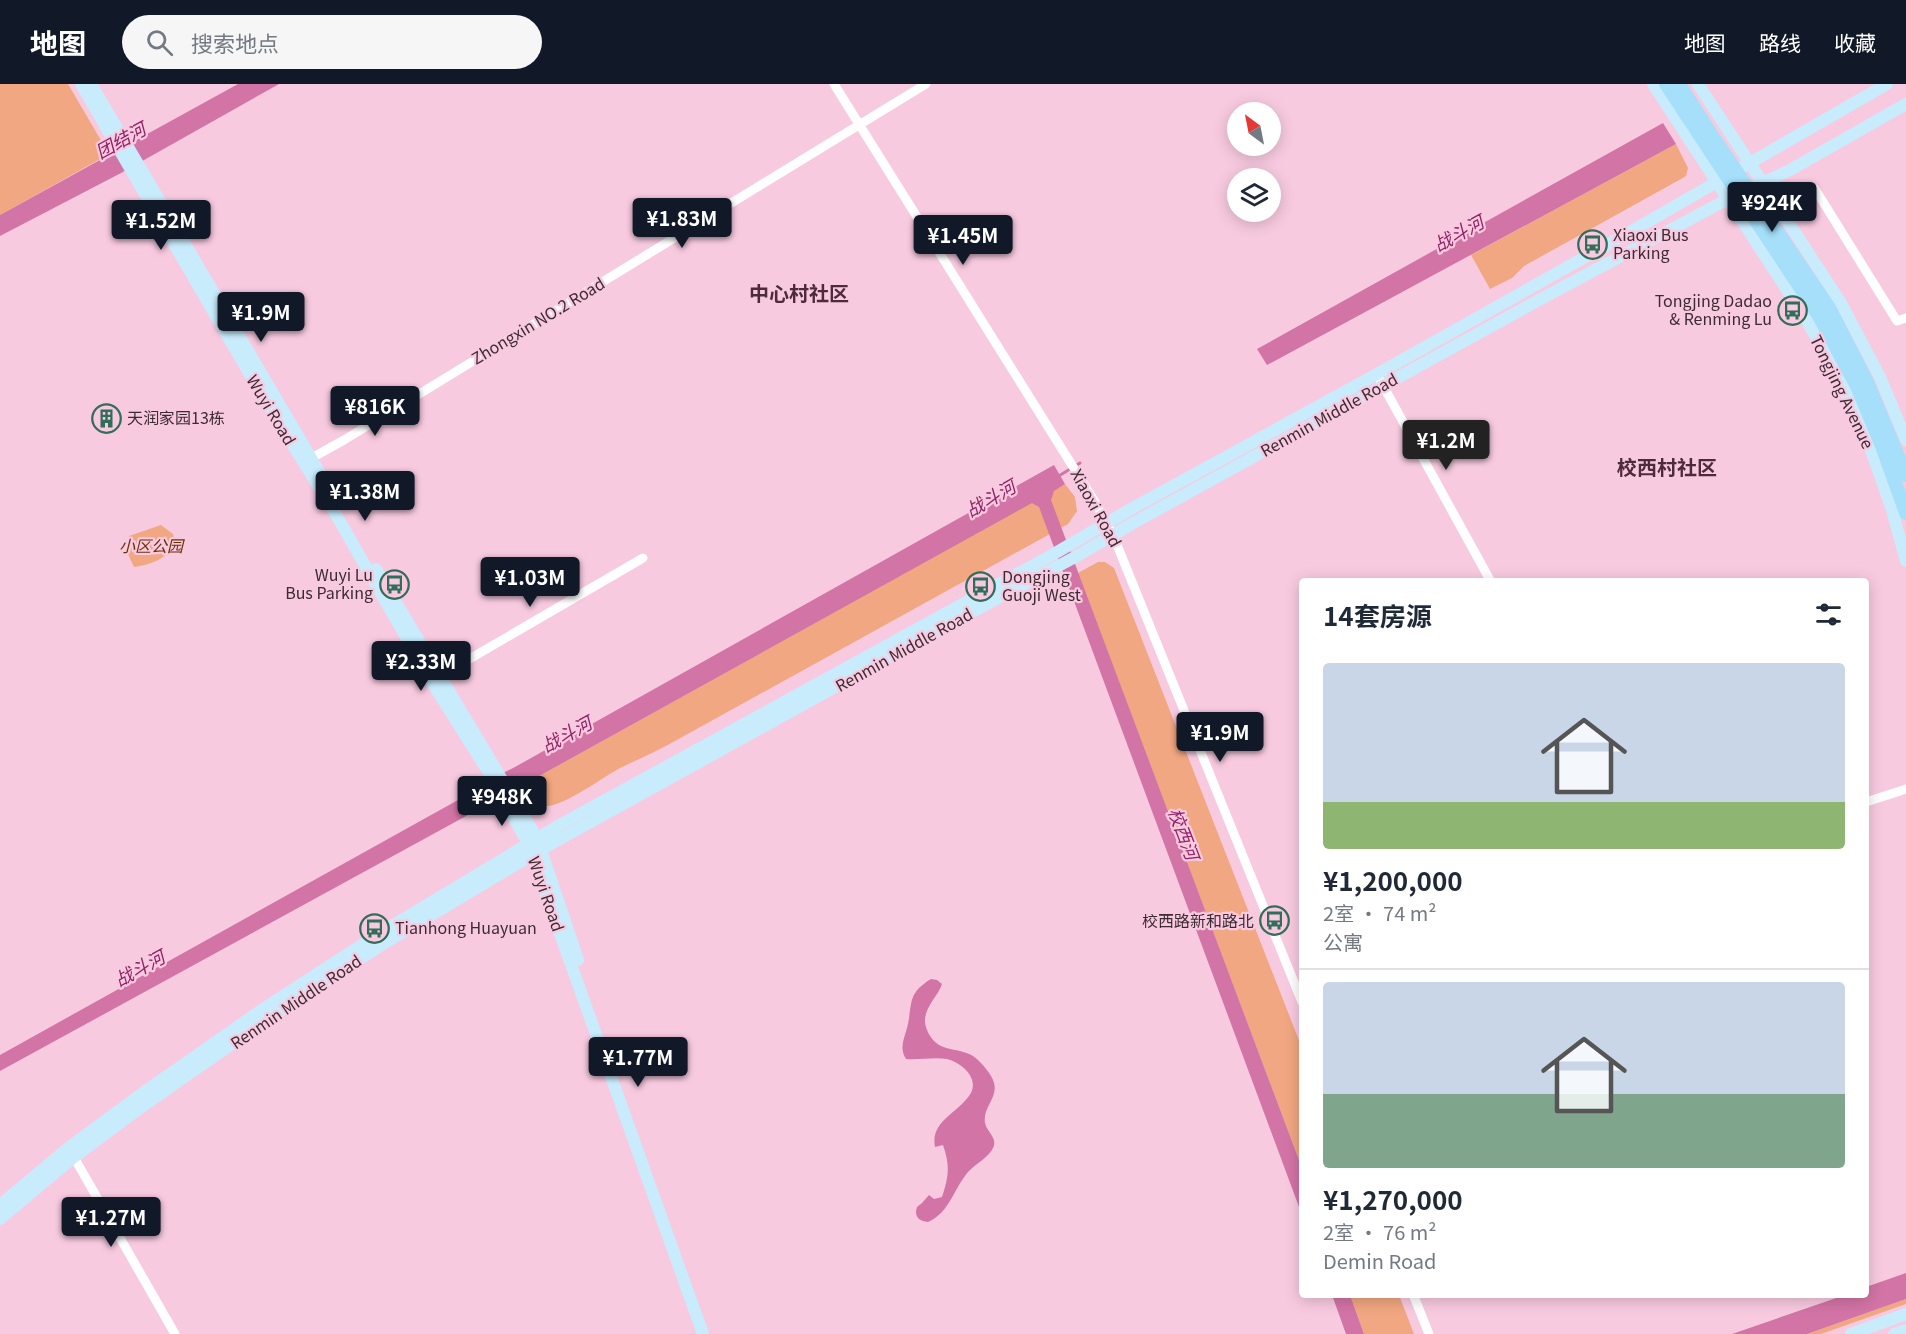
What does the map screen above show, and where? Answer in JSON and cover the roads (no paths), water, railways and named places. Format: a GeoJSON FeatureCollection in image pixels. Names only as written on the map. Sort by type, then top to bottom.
{"type":"FeatureCollection","features":[{"type":"Feature","properties":{"kind":"highway"},"geometry":{"type":"LineString","coordinates":[[1666,84],[1819,316],[1857,386],[1906,513]]}},
{"type":"Feature","properties":{"kind":"highway"},"geometry":{"type":"LineString","coordinates":[[1679,84],[1829,308],[1867,382],[1906,475]]}},
{"type":"Feature","properties":{"kind":"main road","name":"Wuyi Road"},"geometry":{"type":"LineString","coordinates":[[81,84],[137,171],[214,315],[371,562],[534,847],[711,1334]]}},
{"type":"Feature","properties":{"kind":"main road","name":"Wuyi Road"},"geometry":{"type":"LineString","coordinates":[[91,84],[120,142]]}},
{"type":"Feature","properties":{"kind":"main road","name":"Tongjing Avenue"},"geometry":{"type":"LineString","coordinates":[[1653,84],[1806,319],[1844,389],[1871,450],[1892,510],[1906,561]]}},
{"type":"Feature","properties":{"kind":"main road"},"geometry":{"type":"LineString","coordinates":[[1698,84],[1841,303],[1875,368],[1906,440]]}},
{"type":"Feature","properties":{"kind":"main road","name":"Renmin Middle Road"},"geometry":{"type":"LineString","coordinates":[[1054,561],[1077,556],[1110,529],[1377,374],[1717,183],[1887,84]]}},
{"type":"Feature","properties":{"kind":"main road","name":"Renmin Middle Road"},"geometry":{"type":"LineString","coordinates":[[0,1205],[71,1152],[150,1088],[377,935],[1054,561],[1071,544],[1110,529],[1383,386],[1728,199],[1790,170],[1906,104]]}},
{"type":"Feature","properties":{"kind":"main road"},"geometry":{"type":"LineString","coordinates":[[1774,269],[1773,255],[1780,246],[1793,243],[1807,249]]}},
{"type":"Feature","properties":{"kind":"main road","name":"Wuyi Road"},"geometry":{"type":"LineString","coordinates":[[307,460],[431,681],[494,774]]}},
{"type":"Feature","properties":{"kind":"main road","name":"Wuyi Road"},"geometry":{"type":"LineString","coordinates":[[534,847],[703,1334]]}},
{"type":"Feature","properties":{"kind":"main road","name":"Renmin Middle Road"},"geometry":{"type":"LineString","coordinates":[[0,1219],[71,1152]]}},
{"type":"Feature","properties":{"kind":"main road"},"geometry":{"type":"LineString","coordinates":[[1851,1334],[1906,1314]]}},
{"type":"Feature","properties":{"kind":"main road"},"geometry":{"type":"LineString","coordinates":[[1894,1334],[1906,1330]]}},
{"type":"Feature","properties":{"kind":"street","name":"Xiaoxi Road"},"geometry":{"type":"LineString","coordinates":[[834,84],[1110,529],[1299,991]]}},
{"type":"Feature","properties":{"kind":"street","name":"Zhongxin NO.2 Road"},"geometry":{"type":"LineString","coordinates":[[307,460],[344,440],[926,84]]}},
{"type":"Feature","properties":{"kind":"street"},"geometry":{"type":"LineString","coordinates":[[1815,189],[1897,321],[1906,318]]}},
{"type":"Feature","properties":{"kind":"street"},"geometry":{"type":"LineString","coordinates":[[1377,374],[1489,578]]}},
{"type":"Feature","properties":{"kind":"street"},"geometry":{"type":"LineString","coordinates":[[431,681],[643,558]]}},
{"type":"Feature","properties":{"kind":"street"},"geometry":{"type":"LineString","coordinates":[[1869,801],[1906,789]]}},
{"type":"Feature","properties":{"kind":"street"},"geometry":{"type":"LineString","coordinates":[[71,1152],[175,1334]]}},
{"type":"Feature","properties":{"kind":"street"},"geometry":{"type":"LineString","coordinates":[[1415,1298],[1429,1334]]}},
{"type":"Feature","properties":{"kind":"waterway","name":"战斗河"},"geometry":{"type":"LineString","coordinates":[[1057,477],[1080,463]]}},
{"type":"Feature","properties":{"kind":"place","name":"Xiaoxi Bus Parking"},"geometry":{"type":"Point","coordinates":[1592,244]}},
{"type":"Feature","properties":{"kind":"place","name":"Tongjing Dadao & Renming Lu"},"geometry":{"type":"Point","coordinates":[1793,310]}},
{"type":"Feature","properties":{"kind":"place","name":"天润家园13栋"},"geometry":{"type":"Point","coordinates":[106,418]}},
{"type":"Feature","properties":{"kind":"place","name":"Wuyi Lu Bus Parking"},"geometry":{"type":"Point","coordinates":[394,584]}},
{"type":"Feature","properties":{"kind":"place","name":"Dongjing Guoji West"},"geometry":{"type":"Point","coordinates":[981,586]}},
{"type":"Feature","properties":{"kind":"place","name":"校西路新和路北"},"geometry":{"type":"Point","coordinates":[1275,921]}},
{"type":"Feature","properties":{"kind":"place","name":"Tianhong Huayuan"},"geometry":{"type":"Point","coordinates":[374,928]}},
{"type":"Feature","properties":{"kind":"district","name":"中心村社区"},"geometry":{"type":"Point","coordinates":[799,294]}},
{"type":"Feature","properties":{"kind":"district","name":"校西村社区"},"geometry":{"type":"Point","coordinates":[1667,468]}},
{"type":"Feature","properties":{"kind":"water label","name":"团结河"},"geometry":{"type":"Point","coordinates":[121,141]}},
{"type":"Feature","properties":{"kind":"water label","name":"校西河"},"geometry":{"type":"Point","coordinates":[1183,834]}},
{"type":"Feature","properties":{"kind":"park label","name":"小区公园"},"geometry":{"type":"Point","coordinates":[151,546]}}]}
